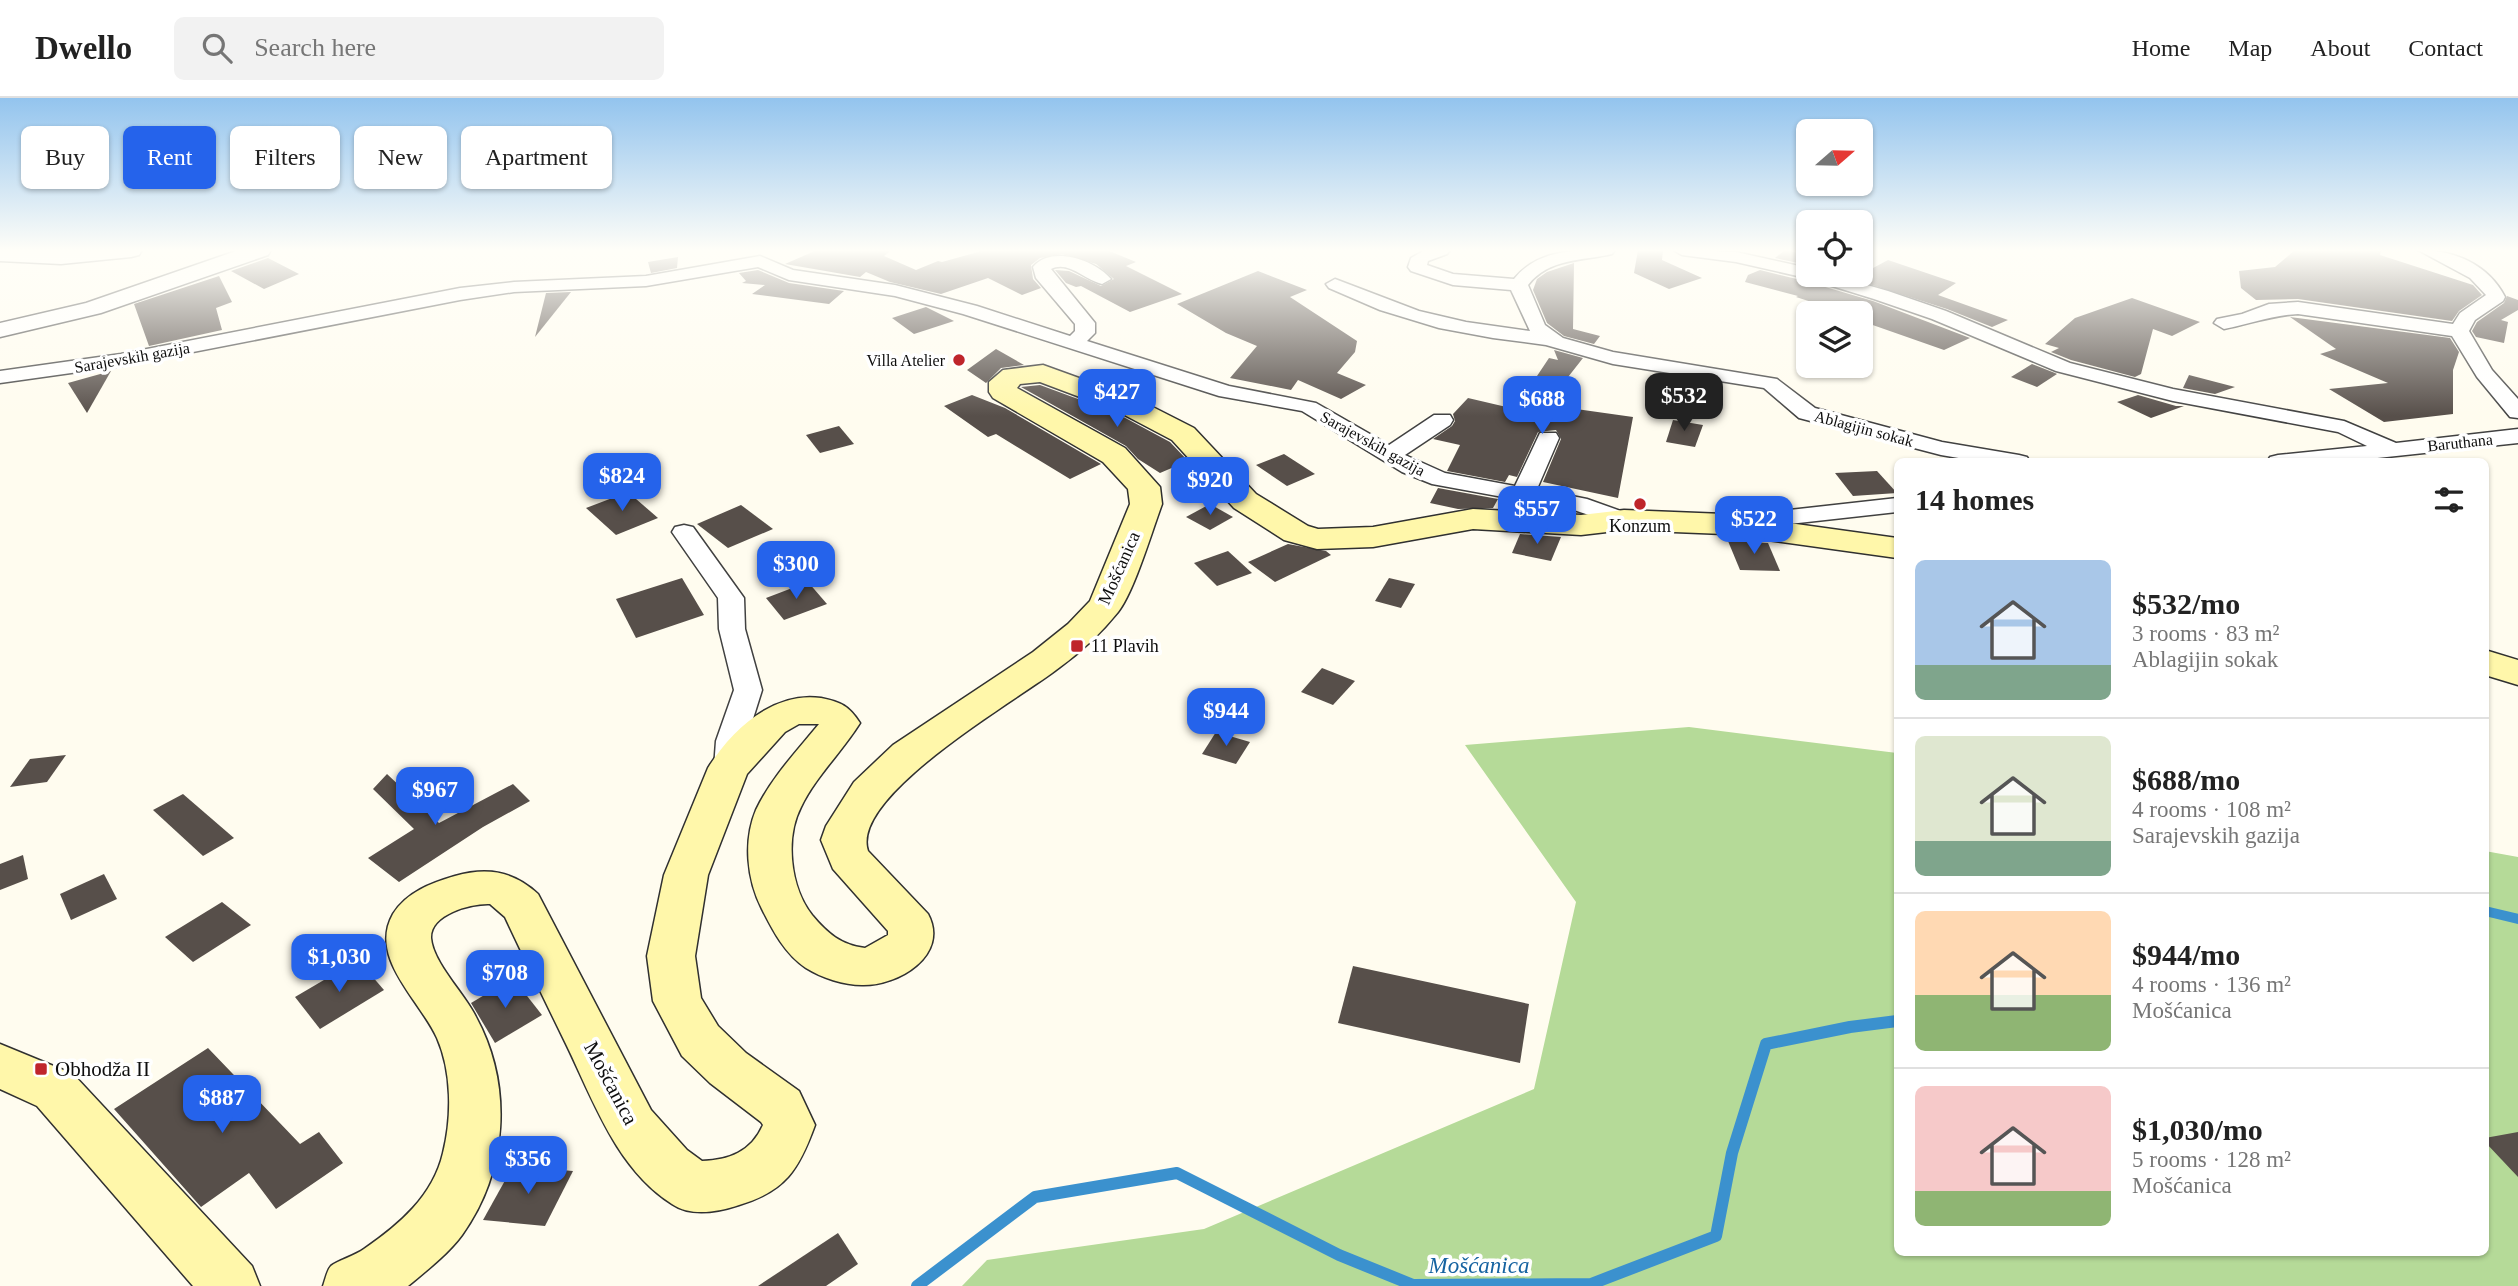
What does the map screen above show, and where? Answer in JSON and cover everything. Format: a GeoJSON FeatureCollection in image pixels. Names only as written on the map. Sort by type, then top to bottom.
{"type":"FeatureCollection","features":[{"type":"Feature","properties":{"kind":"main road","name":"Mošćanica"},"geometry":{"type":"LineString","coordinates":[[352,1286],[362,1283],[395,1261],[442,1217],[455,1197],[475,1132],[474,1080],[463,1039],[419,965],[408,940],[409,926],[422,909],[461,890],[493,887],[504,890],[522,906],[632,1126],[668,1167],[692,1187],[722,1186],[751,1177],[768,1164],[782,1147],[789,1125],[781,1107],[728,1068],[700,1041],[677,1000],[671,956],[686,875],[729,768],[771,723],[790,712],[814,710],[832,713],[840,723],[796,782],[774,817],[771,873],[783,904],[802,934],[821,955],[848,968],[871,967],[890,960],[910,944],[912,927],[849,858],[843,840],[847,826],[869,792],[907,755],[1046,660],[1082,632],[1106,604],[1146,504],[1144,486],[1114,455],[1003,392],[1003,382],[1013,376],[1028,373],[1055,376],[1127,405],[1183,434],[1245,501],[1296,533],[1317,539],[1373,537],[1472,519],[1581,525],[1624,520]]}},
{"type":"Feature","properties":{"kind":"main road"},"geometry":{"type":"LineString","coordinates":[[1624,520],[1724,524],[1894,548]]}},
{"type":"Feature","properties":{"kind":"main road"},"geometry":{"type":"LineString","coordinates":[[2489,663],[2518,673]]}},
{"type":"Feature","properties":{"kind":"main road"},"geometry":{"type":"LineString","coordinates":[[0,1066],[55,1090],[231,1286]]}},
{"type":"Feature","properties":{"kind":"street"},"geometry":{"type":"LineString","coordinates":[[0,330],[103,305]]}},
{"type":"Feature","properties":{"kind":"street","name":"Sarajevskih gazija"},"geometry":{"type":"LineString","coordinates":[[0,377],[121,360],[401,305]]}},
{"type":"Feature","properties":{"kind":"street","name":"Sarajevskih gazija"},"geometry":{"type":"LineString","coordinates":[[952,305],[1226,392],[1309,407],[1410,467],[1440,479],[1579,504],[1624,520]]}},
{"type":"Feature","properties":{"kind":"street"},"geometry":{"type":"LineString","coordinates":[[1068,305],[1085,323],[1085,333],[1074,343]]}},
{"type":"Feature","properties":{"kind":"street","name":"Ablagijin sokak"},"geometry":{"type":"LineString","coordinates":[[1379,305],[1441,324],[1509,336],[1548,339],[1601,356],[1770,383],[1781,389],[1793,406],[1807,413],[1941,448],[1997,458]]}},
{"type":"Feature","properties":{"kind":"street"},"geometry":{"type":"LineString","coordinates":[[1526,305],[1540,332],[1548,339]]}},
{"type":"Feature","properties":{"kind":"street"},"geometry":{"type":"LineString","coordinates":[[1909,305],[2063,367],[2173,395],[2319,421],[2344,428],[2392,449]]}},
{"type":"Feature","properties":{"kind":"street"},"geometry":{"type":"LineString","coordinates":[[2459,331],[2467,317],[2484,305]]}},
{"type":"Feature","properties":{"kind":"street"},"geometry":{"type":"LineString","coordinates":[[2224,323],[2246,319],[2269,310],[2298,308],[2459,331]]}},
{"type":"Feature","properties":{"kind":"street"},"geometry":{"type":"LineString","coordinates":[[2459,331],[2484,373],[2518,412]]}},
{"type":"Feature","properties":{"kind":"street"},"geometry":{"type":"LineString","coordinates":[[1390,455],[1442,421]]}},
{"type":"Feature","properties":{"kind":"street","name":"Baruthana"},"geometry":{"type":"LineString","coordinates":[[2313,458],[2518,436]]}},
{"type":"Feature","properties":{"kind":"street"},"geometry":{"type":"LineString","coordinates":[[1523,494],[1548,438]]}},
{"type":"Feature","properties":{"kind":"street"},"geometry":{"type":"LineString","coordinates":[[1724,524],[1894,505]]}},
{"type":"Feature","properties":{"kind":"street","name":"Mošćanica"},"geometry":{"type":"LineString","coordinates":[[684,532],[731,598],[732,629],[748,690],[731,741],[729,768]]}},
{"type":"Feature","properties":{"kind":"green space"},"geometry":{"type":"Polygon","coordinates":[[[1689,727],[1894,753],[1894,1256],[2489,1256],[2489,852],[2518,857],[2518,1286],[962,1286],[987,1260],[1204,1229],[1534,1089],[1576,902],[1465,745],[1689,727]]]}},
{"type":"Feature","properties":{"kind":"building"},"geometry":{"type":"Polygon","coordinates":[[[135,305],[223,305],[216,308],[222,330],[149,346],[135,305]]]}},
{"type":"Feature","properties":{"kind":"building"},"geometry":{"type":"Polygon","coordinates":[[[543,305],[560,305],[535,337],[543,305]]]}},
{"type":"Feature","properties":{"kind":"building"},"geometry":{"type":"Polygon","coordinates":[[[1118,305],[1149,305],[1130,312],[1118,305]]]}},
{"type":"Feature","properties":{"kind":"building"},"geometry":{"type":"Polygon","coordinates":[[[1179,305],[1303,305],[1357,341],[1355,352],[1337,373],[1366,385],[1341,399],[1298,380],[1291,390],[1230,378],[1257,346],[1226,333],[1179,305]]]}},
{"type":"Feature","properties":{"kind":"building"},"geometry":{"type":"Polygon","coordinates":[[[1540,305],[1573,305],[1573,329],[1600,336],[1594,344],[1564,336],[1547,323],[1540,305]]]}},
{"type":"Feature","properties":{"kind":"building"},"geometry":{"type":"Polygon","coordinates":[[[1873,305],[1885,305],[1970,338],[1944,350],[1873,325],[1873,305]]]}},
{"type":"Feature","properties":{"kind":"building"},"geometry":{"type":"Polygon","coordinates":[[[1936,305],[1967,305],[2008,320],[1992,327],[1936,305]]]}},
{"type":"Feature","properties":{"kind":"building"},"geometry":{"type":"Polygon","coordinates":[[[2111,305],[2153,305],[2200,322],[2172,336],[2153,329],[2141,374],[2135,377],[2051,352],[2059,348],[2045,344],[2075,318],[2111,305]]]}},
{"type":"Feature","properties":{"kind":"building"},"geometry":{"type":"Polygon","coordinates":[[[2343,305],[2467,305],[2452,321],[2343,305]]]}},
{"type":"Feature","properties":{"kind":"building"},"geometry":{"type":"Polygon","coordinates":[[[2501,305],[2518,305],[2518,310],[2501,320],[2508,322],[2504,343],[2476,337],[2472,331],[2477,322],[2501,305]]]}},
{"type":"Feature","properties":{"kind":"building"},"geometry":{"type":"Polygon","coordinates":[[[926,307],[954,321],[914,334],[892,318],[926,307]]]}},
{"type":"Feature","properties":{"kind":"building"},"geometry":{"type":"Polygon","coordinates":[[[2290,317],[2450,338],[2459,352],[2453,370],[2453,414],[2384,422],[2329,389],[2388,383],[2320,354],[2336,349],[2290,317]]]}},
{"type":"Feature","properties":{"kind":"building"},"geometry":{"type":"Polygon","coordinates":[[[996,349],[1024,365],[1001,368],[986,383],[967,370],[996,349]]]}},
{"type":"Feature","properties":{"kind":"building"},"geometry":{"type":"Polygon","coordinates":[[[1554,350],[1583,358],[1561,386],[1573,389],[1562,407],[1633,417],[1618,498],[1543,482],[1561,439],[1556,430],[1538,432],[1517,477],[1509,475],[1505,482],[1447,471],[1460,445],[1433,439],[1452,426],[1455,421],[1453,414],[1468,398],[1515,409],[1549,358],[1558,360],[1554,350]]]}},
{"type":"Feature","properties":{"kind":"building"},"geometry":{"type":"Polygon","coordinates":[[[2032,364],[2057,374],[2037,387],[2011,377],[2032,364]]]}},
{"type":"Feature","properties":{"kind":"building"},"geometry":{"type":"Polygon","coordinates":[[[111,371],[87,413],[68,383],[111,371]]]}},
{"type":"Feature","properties":{"kind":"building"},"geometry":{"type":"Polygon","coordinates":[[[2189,375],[2235,387],[2215,394],[2183,388],[2189,375]]]}},
{"type":"Feature","properties":{"kind":"building"},"geometry":{"type":"Polygon","coordinates":[[[1040,385],[1116,413],[1170,442],[1188,461],[1160,473],[1138,459],[1126,446],[1021,387],[1040,385]]]}},
{"type":"Feature","properties":{"kind":"building"},"geometry":{"type":"Polygon","coordinates":[[[972,395],[1005,408],[1101,464],[1070,479],[996,434],[988,437],[944,406],[972,395]]]}},
{"type":"Feature","properties":{"kind":"building"},"geometry":{"type":"Polygon","coordinates":[[[2138,395],[2184,406],[2151,418],[2117,402],[2138,395]]]}},
{"type":"Feature","properties":{"kind":"building"},"geometry":{"type":"Polygon","coordinates":[[[1673,420],[1703,425],[1695,447],[1666,442],[1673,420]]]}},
{"type":"Feature","properties":{"kind":"building"},"geometry":{"type":"Polygon","coordinates":[[[839,426],[854,444],[820,453],[806,435],[839,426]]]}},
{"type":"Feature","properties":{"kind":"building"},"geometry":{"type":"Polygon","coordinates":[[[1284,454],[1315,474],[1287,486],[1256,465],[1284,454]]]}},
{"type":"Feature","properties":{"kind":"building"},"geometry":{"type":"Polygon","coordinates":[[[1877,471],[1894,490],[1894,493],[1853,496],[1835,473],[1877,471]]]}},
{"type":"Feature","properties":{"kind":"building"},"geometry":{"type":"Polygon","coordinates":[[[1438,488],[1498,499],[1493,508],[1458,509],[1430,503],[1438,488]]]}},
{"type":"Feature","properties":{"kind":"building"},"geometry":{"type":"Polygon","coordinates":[[[628,492],[658,518],[616,535],[586,508],[628,492]]]}},
{"type":"Feature","properties":{"kind":"building"},"geometry":{"type":"Polygon","coordinates":[[[1210,504],[1233,517],[1210,530],[1186,517],[1210,504]]]}},
{"type":"Feature","properties":{"kind":"building"},"geometry":{"type":"Polygon","coordinates":[[[741,505],[773,529],[728,548],[697,524],[741,505]]]}},
{"type":"Feature","properties":{"kind":"building"},"geometry":{"type":"Polygon","coordinates":[[[1520,534],[1561,537],[1551,561],[1512,553],[1520,534]]]}},
{"type":"Feature","properties":{"kind":"building"},"geometry":{"type":"Polygon","coordinates":[[[1728,541],[1768,543],[1780,571],[1740,570],[1728,541]]]}},
{"type":"Feature","properties":{"kind":"building"},"geometry":{"type":"Polygon","coordinates":[[[1288,544],[1326,551],[1331,555],[1275,582],[1248,562],[1288,544]]]}},
{"type":"Feature","properties":{"kind":"building"},"geometry":{"type":"Polygon","coordinates":[[[1228,551],[1252,573],[1217,586],[1194,563],[1228,551]]]}},
{"type":"Feature","properties":{"kind":"building"},"geometry":{"type":"Polygon","coordinates":[[[682,578],[704,615],[636,638],[616,599],[682,578]]]}},
{"type":"Feature","properties":{"kind":"building"},"geometry":{"type":"Polygon","coordinates":[[[1389,578],[1415,584],[1401,608],[1375,601],[1389,578]]]}},
{"type":"Feature","properties":{"kind":"building"},"geometry":{"type":"Polygon","coordinates":[[[808,582],[827,604],[784,620],[766,598],[808,582]]]}},
{"type":"Feature","properties":{"kind":"building"},"geometry":{"type":"Polygon","coordinates":[[[1322,668],[1355,681],[1333,705],[1301,692],[1322,668]]]}},
{"type":"Feature","properties":{"kind":"building"},"geometry":{"type":"Polygon","coordinates":[[[1216,732],[1250,742],[1236,764],[1202,754],[1216,732]]]}},
{"type":"Feature","properties":{"kind":"building"},"geometry":{"type":"Polygon","coordinates":[[[66,755],[47,782],[10,787],[30,759],[66,755]]]}},
{"type":"Feature","properties":{"kind":"building"},"geometry":{"type":"Polygon","coordinates":[[[387,774],[439,823],[513,784],[530,801],[483,827],[399,882],[368,858],[414,829],[373,789],[387,774]]]}},
{"type":"Feature","properties":{"kind":"building"},"geometry":{"type":"Polygon","coordinates":[[[183,794],[234,838],[203,856],[153,810],[183,794]]]}},
{"type":"Feature","properties":{"kind":"building"},"geometry":{"type":"Polygon","coordinates":[[[23,855],[28,879],[0,890],[0,864],[23,855]]]}},
{"type":"Feature","properties":{"kind":"building"},"geometry":{"type":"Polygon","coordinates":[[[104,874],[117,899],[71,920],[60,894],[104,874]]]}},
{"type":"Feature","properties":{"kind":"building"},"geometry":{"type":"Polygon","coordinates":[[[222,902],[251,925],[193,962],[165,937],[222,902]]]}},
{"type":"Feature","properties":{"kind":"building"},"geometry":{"type":"Polygon","coordinates":[[[358,960],[384,990],[320,1029],[295,997],[358,960]]]}},
{"type":"Feature","properties":{"kind":"building"},"geometry":{"type":"Polygon","coordinates":[[[1353,966],[1529,1004],[1520,1063],[1338,1023],[1353,966]]]}},
{"type":"Feature","properties":{"kind":"building"},"geometry":{"type":"Polygon","coordinates":[[[513,978],[542,1015],[495,1043],[471,1003],[513,978]]]}},
{"type":"Feature","properties":{"kind":"building"},"geometry":{"type":"Polygon","coordinates":[[[208,1048],[300,1144],[319,1132],[343,1163],[276,1209],[249,1173],[201,1207],[114,1109],[208,1048]]]}},
{"type":"Feature","properties":{"kind":"building"},"geometry":{"type":"Polygon","coordinates":[[[2518,1132],[2518,1177],[2489,1146],[2489,1137],[2518,1132]]]}},
{"type":"Feature","properties":{"kind":"building"},"geometry":{"type":"Polygon","coordinates":[[[513,1166],[573,1171],[545,1226],[483,1220],[513,1166]]]}},
{"type":"Feature","properties":{"kind":"building"},"geometry":{"type":"Polygon","coordinates":[[[838,1233],[858,1264],[826,1286],[758,1286],[838,1233]]]}},
{"type":"Feature","properties":{"kind":"waterway","name":"Mošćanica"},"geometry":{"type":"LineString","coordinates":[[2489,912],[2518,919]]}},
{"type":"Feature","properties":{"kind":"waterway","name":"Mošćanica"},"geometry":{"type":"LineString","coordinates":[[917,1286],[1035,1197],[1177,1173],[1339,1255],[1413,1285],[1591,1284],[1716,1236],[1732,1153],[1766,1044],[1850,1027],[1894,1021]]}},
{"type":"Feature","properties":{"kind":"place","name":"Villa Atelier"},"geometry":{"type":"Point","coordinates":[959,360]}},
{"type":"Feature","properties":{"kind":"place","name":"Konzum"},"geometry":{"type":"Point","coordinates":[1640,504]}},
{"type":"Feature","properties":{"kind":"place","name":"11 Plavih"},"geometry":{"type":"Point","coordinates":[1077,646]}},
{"type":"Feature","properties":{"kind":"place","name":"Obhodža II"},"geometry":{"type":"Point","coordinates":[41,1069]}}]}
